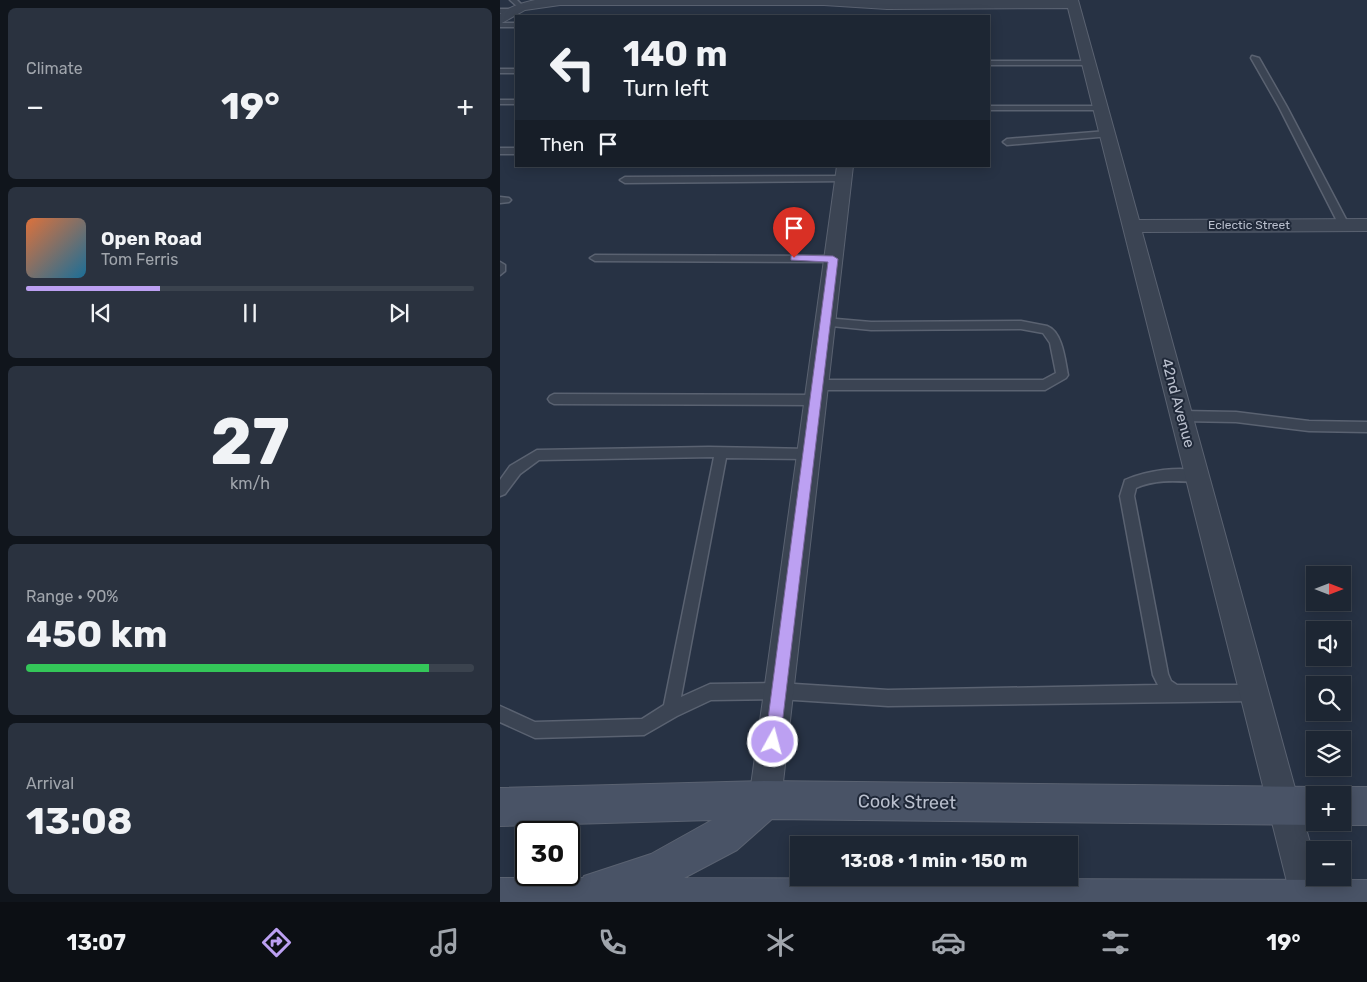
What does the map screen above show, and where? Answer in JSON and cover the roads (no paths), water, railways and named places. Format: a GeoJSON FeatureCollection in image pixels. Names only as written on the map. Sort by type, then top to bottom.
{"type":"FeatureCollection","features":[{"type":"Feature","properties":{"kind":"main road","name":"Cook Street"},"geometry":{"type":"LineString","coordinates":[[500,806],[765,800],[1300,806]]}},
{"type":"Feature","properties":{"kind":"main road"},"geometry":{"type":"LineString","coordinates":[[573,898],[658,871],[723,836],[765,800]]}},
{"type":"Feature","properties":{"kind":"main road"},"geometry":{"type":"LineString","coordinates":[[1351,806],[1367,806]]}},
{"type":"Feature","properties":{"kind":"main road"},"geometry":{"type":"LineString","coordinates":[[500,898],[1367,900]]}},
{"type":"Feature","properties":{"kind":"street"},"geometry":{"type":"LineString","coordinates":[[500,20],[511,7],[538,3],[597,1],[827,1],[864,10],[956,2],[1073,2]]}},
{"type":"Feature","properties":{"kind":"street","name":"42nd Avenue"},"geometry":{"type":"LineString","coordinates":[[1073,2],[1255,694],[1300,806],[1309,901]]}},
{"type":"Feature","properties":{"kind":"street"},"geometry":{"type":"LineString","coordinates":[[765,800],[844,173]]}},
{"type":"Feature","properties":{"kind":"street","name":"Eclectic Street"},"geometry":{"type":"LineString","coordinates":[[1131,226],[1367,225]]}},
{"type":"Feature","properties":{"kind":"lane"},"geometry":{"type":"LineString","coordinates":[[500,25],[515,25]]}},
{"type":"Feature","properties":{"kind":"lane"},"geometry":{"type":"LineString","coordinates":[[1255,58],[1283,107],[1344,225]]}},
{"type":"Feature","properties":{"kind":"lane"},"geometry":{"type":"LineString","coordinates":[[990,63],[1088,63]]}},
{"type":"Feature","properties":{"kind":"lane"},"geometry":{"type":"LineString","coordinates":[[500,71],[515,71]]}},
{"type":"Feature","properties":{"kind":"lane"},"geometry":{"type":"LineString","coordinates":[[500,102],[515,102]]}},
{"type":"Feature","properties":{"kind":"lane"},"geometry":{"type":"LineString","coordinates":[[990,108],[1100,108]]}},
{"type":"Feature","properties":{"kind":"lane"},"geometry":{"type":"LineString","coordinates":[[1007,142],[1107,134]]}},
{"type":"Feature","properties":{"kind":"lane"},"geometry":{"type":"LineString","coordinates":[[500,151],[515,151]]}},
{"type":"Feature","properties":{"kind":"lane"},"geometry":{"type":"LineString","coordinates":[[625,180],[844,173]]}},
{"type":"Feature","properties":{"kind":"lane"},"geometry":{"type":"LineString","coordinates":[[595,258],[833,259]]}},
{"type":"Feature","properties":{"kind":"lane"},"geometry":{"type":"LineString","coordinates":[[500,264],[500,271]]}},
{"type":"Feature","properties":{"kind":"lane"},"geometry":{"type":"LineString","coordinates":[[554,399],[1045,385],[1062,376],[1055,342],[1047,330],[1020,325],[871,326],[825,322]]}},
{"type":"Feature","properties":{"kind":"lane"},"geometry":{"type":"LineString","coordinates":[[1182,416],[1245,418],[1309,426],[1367,427]]}},
{"type":"Feature","properties":{"kind":"lane"},"geometry":{"type":"LineString","coordinates":[[500,490],[515,470],[537,455],[721,452],[809,454]]}},
{"type":"Feature","properties":{"kind":"lane"},"geometry":{"type":"LineString","coordinates":[[671,710],[721,452]]}},
{"type":"Feature","properties":{"kind":"lane"},"geometry":{"type":"LineString","coordinates":[[1174,693],[1166,686],[1162,675],[1128,496],[1130,484],[1140,478],[1197,476]]}},
{"type":"Feature","properties":{"kind":"lane"},"geometry":{"type":"LineString","coordinates":[[500,714],[535,730],[644,727],[671,710],[710,692],[779,691],[888,698],[1174,693],[1255,694]]}}]}
